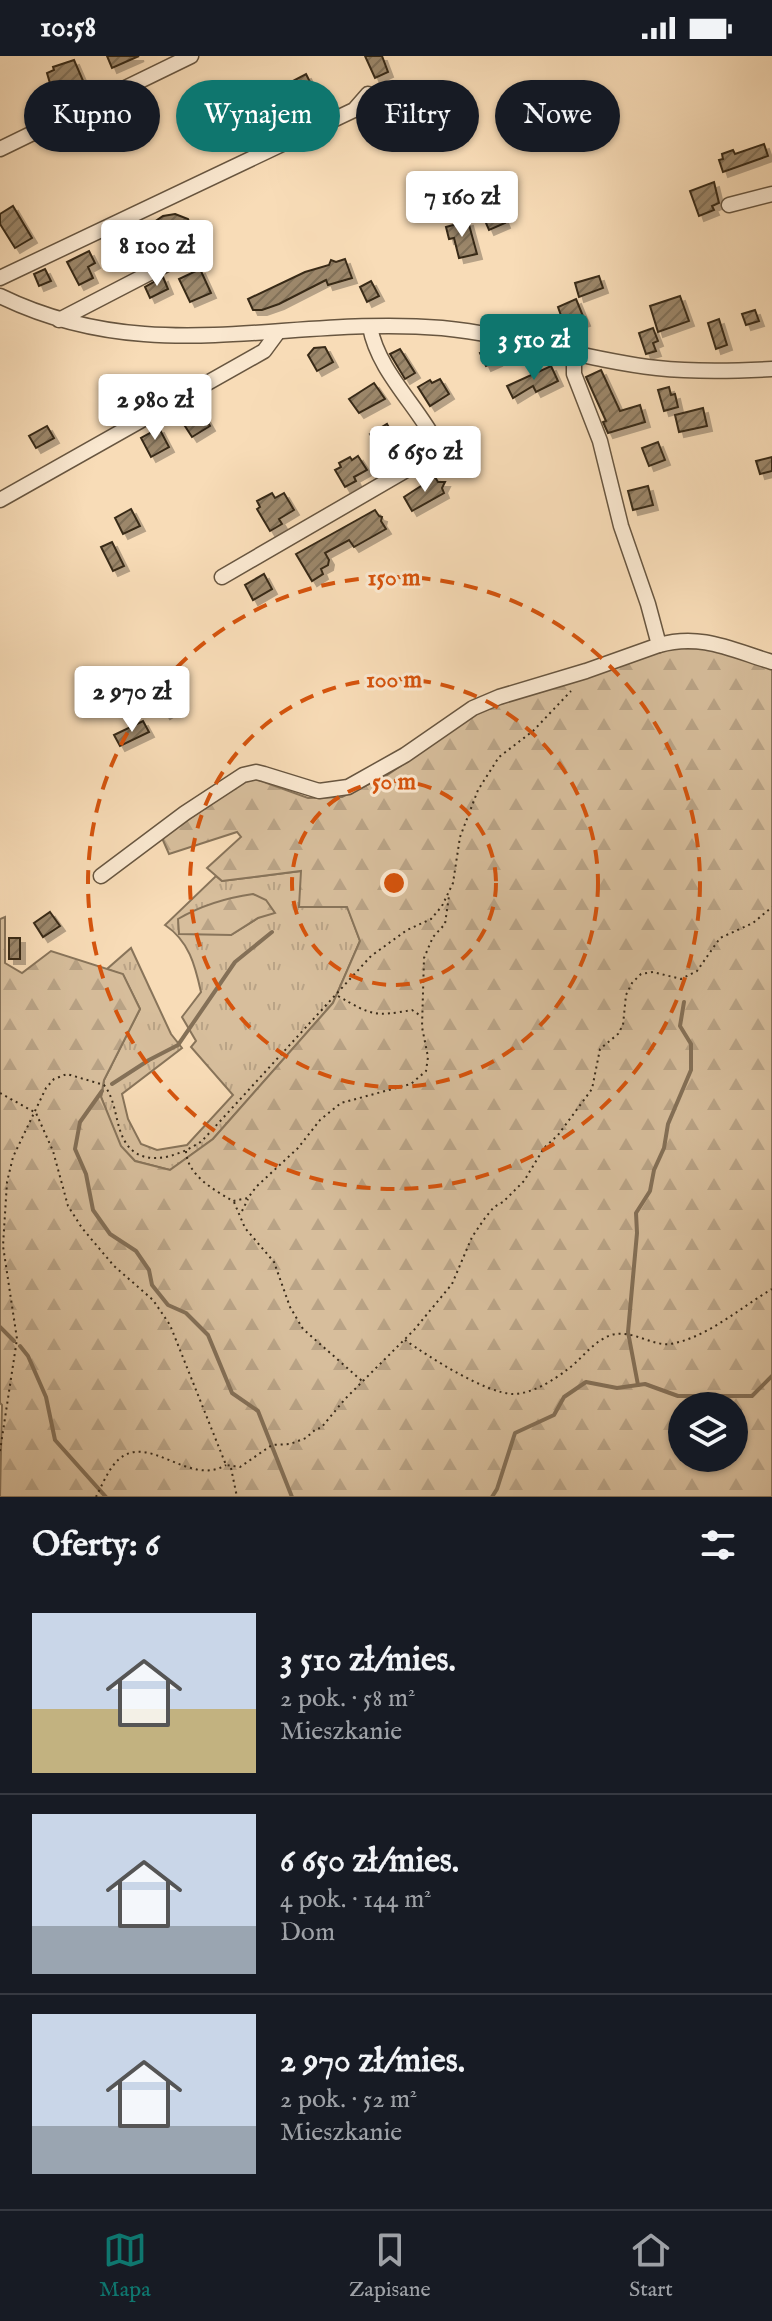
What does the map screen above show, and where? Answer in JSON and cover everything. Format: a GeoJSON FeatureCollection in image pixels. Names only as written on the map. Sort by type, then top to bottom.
{"type":"FeatureCollection","features":[{"type":"Feature","properties":{"kind":"street"},"geometry":{"type":"LineString","coordinates":[[0,149],[191,56]]}},
{"type":"Feature","properties":{"kind":"street"},"geometry":{"type":"LineString","coordinates":[[0,278],[356,108]]}},
{"type":"Feature","properties":{"kind":"street"},"geometry":{"type":"LineString","coordinates":[[729,205],[772,194]]}},
{"type":"Feature","properties":{"kind":"street"},"geometry":{"type":"LineString","coordinates":[[59,320],[167,264]]}},
{"type":"Feature","properties":{"kind":"street"},"geometry":{"type":"LineString","coordinates":[[0,296],[59,320],[140,336],[413,327],[478,332],[658,368],[772,369]]}},
{"type":"Feature","properties":{"kind":"street"},"geometry":{"type":"LineString","coordinates":[[222,577],[434,454],[437,444],[374,349],[370,327]]}},
{"type":"Feature","properties":{"kind":"street"},"geometry":{"type":"LineString","coordinates":[[0,500],[264,351],[278,332]]}},
{"type":"Feature","properties":{"kind":"street"},"geometry":{"type":"LineString","coordinates":[[574,351],[574,374],[600,441],[621,526],[652,614],[659,645]]}},
{"type":"Feature","properties":{"kind":"street"},"geometry":{"type":"LineString","coordinates":[[101,876],[185,813],[243,775],[256,772],[319,791],[348,787],[405,755],[473,708],[682,639],[700,639],[772,662]]}},
{"type":"Feature","properties":{"kind":"path"},"geometry":{"type":"LineString","coordinates":[[0,1451],[17,1339],[3,1246],[5,1194],[13,1157],[46,1088],[54,1079],[67,1074],[104,1085],[109,1091],[121,1133],[133,1152],[143,1156],[163,1159],[186,1151],[212,1132],[371,956],[407,930],[431,919],[442,906],[453,883],[460,837],[478,790],[499,757],[556,709],[586,671]]}},
{"type":"Feature","properties":{"kind":"path"},"geometry":{"type":"LineString","coordinates":[[241,1214],[256,1187],[298,1148],[320,1120],[341,1103],[411,1084],[426,1071],[428,1057],[422,1016],[424,958],[433,937],[445,924],[450,891]]}},
{"type":"Feature","properties":{"kind":"path"},"geometry":{"type":"LineString","coordinates":[[0,1093],[36,1113],[53,1151],[68,1206],[114,1266],[153,1300],[170,1325],[226,1465],[243,1466],[272,1445],[287,1445],[321,1428],[452,1284],[472,1237],[485,1218],[524,1181],[544,1148],[558,1135],[592,1089],[600,1049],[618,1034],[623,1025],[626,995],[632,983],[641,974],[653,972],[681,979],[697,971],[720,938],[753,923],[772,907]]}},
{"type":"Feature","properties":{"kind":"path"},"geometry":{"type":"LineString","coordinates":[[336,995],[367,1013],[385,1015],[412,1010],[422,1016]]}},
{"type":"Feature","properties":{"kind":"path"},"geometry":{"type":"LineString","coordinates":[[186,1151],[189,1165],[197,1176],[237,1204],[245,1228],[274,1262],[290,1307],[303,1329],[363,1382]]}},
{"type":"Feature","properties":{"kind":"path"},"geometry":{"type":"LineString","coordinates":[[233,1201],[248,1198]]}},
{"type":"Feature","properties":{"kind":"path"},"geometry":{"type":"LineString","coordinates":[[404,1339],[446,1368],[504,1392],[518,1393],[534,1389],[561,1374],[596,1343],[611,1335],[675,1342],[717,1324],[772,1289]]}},
{"type":"Feature","properties":{"kind":"path"},"geometry":{"type":"LineString","coordinates":[[96,1497],[117,1462],[132,1453],[144,1452],[197,1471],[214,1472],[226,1465]]}},
{"type":"Feature","properties":{"kind":"path"},"geometry":{"type":"LineString","coordinates":[[231,1467],[237,1497]]}},
{"type":"Feature","properties":{"kind":"green space"},"geometry":{"type":"Polygon","coordinates":[[[686,642],[772,666],[772,1497],[0,1497],[0,919],[5,917],[5,963],[22,973],[51,951],[123,974],[140,1009],[104,1080],[101,1097],[121,1146],[135,1161],[170,1170],[213,1139],[333,1003],[360,941],[347,907],[299,907],[301,871],[222,881],[207,868],[241,837],[237,832],[169,854],[162,838],[250,777],[308,798],[342,797],[386,776],[481,710],[686,642]]]}},
{"type":"Feature","properties":{"kind":"green space"},"geometry":{"type":"Polygon","coordinates":[[[301,871],[347,906],[360,941],[333,1003],[213,1139],[170,1170],[135,1161],[120,1146],[101,1097],[104,1080],[140,1009],[123,975],[107,969],[131,948],[171,1034],[182,1048],[122,1094],[128,1119],[141,1144],[157,1150],[187,1145],[233,1095],[191,1047],[196,1041],[182,1017],[201,992],[185,946],[165,925],[216,876],[222,881],[301,871]],[[258,918],[179,919],[231,935],[258,918]]]}},
{"type":"Feature","properties":{"kind":"green space"},"geometry":{"type":"Polygon","coordinates":[[[253,894],[266,900],[275,913],[258,918],[231,935],[179,934],[178,919],[187,914],[214,903],[253,894]]]}},
{"type":"Feature","properties":{"kind":"building"},"geometry":{"type":"Polygon","coordinates":[[[107,56],[139,56],[112,68],[107,56]]]}},
{"type":"Feature","properties":{"kind":"building"},"geometry":{"type":"Polygon","coordinates":[[[365,56],[382,56],[388,72],[375,78],[365,56]]]}},
{"type":"Feature","properties":{"kind":"building"},"geometry":{"type":"Polygon","coordinates":[[[74,60],[83,80],[49,80],[47,73],[54,70],[53,67],[74,60]]]}},
{"type":"Feature","properties":{"kind":"building"},"geometry":{"type":"Polygon","coordinates":[[[306,74],[309,80],[295,80],[306,74]]]}},
{"type":"Feature","properties":{"kind":"building"},"geometry":{"type":"Polygon","coordinates":[[[764,144],[768,156],[723,172],[719,160],[723,159],[722,154],[733,150],[735,154],[764,144]]]}},
{"type":"Feature","properties":{"kind":"building"},"geometry":{"type":"Polygon","coordinates":[[[714,182],[719,203],[712,206],[714,210],[699,216],[690,191],[714,182]]]}},
{"type":"Feature","properties":{"kind":"building"},"geometry":{"type":"Polygon","coordinates":[[[13,206],[32,238],[15,248],[0,224],[0,214],[13,206]]]}},
{"type":"Feature","properties":{"kind":"building"},"geometry":{"type":"Polygon","coordinates":[[[499,209],[505,223],[489,230],[483,216],[499,209]]]}},
{"type":"Feature","properties":{"kind":"building"},"geometry":{"type":"Polygon","coordinates":[[[175,214],[188,219],[198,242],[169,254],[166,247],[147,255],[139,238],[153,232],[154,222],[163,216],[175,214]]]}},
{"type":"Feature","properties":{"kind":"building"},"geometry":{"type":"Polygon","coordinates":[[[468,221],[477,254],[459,258],[454,238],[449,239],[446,227],[468,221]]]}},
{"type":"Feature","properties":{"kind":"building"},"geometry":{"type":"Polygon","coordinates":[[[89,251],[95,263],[88,267],[93,278],[79,285],[67,262],[89,251]]]}},
{"type":"Feature","properties":{"kind":"building"},"geometry":{"type":"Polygon","coordinates":[[[345,259],[352,278],[328,285],[326,280],[279,304],[253,310],[248,299],[305,272],[329,265],[331,260],[345,259]]]}},
{"type":"Feature","properties":{"kind":"building"},"geometry":{"type":"Polygon","coordinates":[[[45,269],[51,281],[39,286],[34,274],[45,269]]]}},
{"type":"Feature","properties":{"kind":"building"},"geometry":{"type":"Polygon","coordinates":[[[200,269],[211,293],[190,302],[179,279],[200,269]]]}},
{"type":"Feature","properties":{"kind":"building"},"geometry":{"type":"Polygon","coordinates":[[[599,276],[603,288],[579,297],[575,283],[599,276]]]}},
{"type":"Feature","properties":{"kind":"building"},"geometry":{"type":"Polygon","coordinates":[[[163,277],[168,289],[150,298],[145,287],[163,277]]]}},
{"type":"Feature","properties":{"kind":"building"},"geometry":{"type":"Polygon","coordinates":[[[371,281],[379,296],[367,302],[360,287],[371,281]]]}},
{"type":"Feature","properties":{"kind":"building"},"geometry":{"type":"Polygon","coordinates":[[[680,296],[689,321],[658,332],[650,306],[680,296]]]}},
{"type":"Feature","properties":{"kind":"building"},"geometry":{"type":"Polygon","coordinates":[[[576,299],[585,321],[570,326],[569,322],[564,324],[558,307],[576,299]]]}},
{"type":"Feature","properties":{"kind":"building"},"geometry":{"type":"Polygon","coordinates":[[[755,310],[759,321],[746,325],[742,314],[755,310]]]}},
{"type":"Feature","properties":{"kind":"building"},"geometry":{"type":"Polygon","coordinates":[[[719,319],[727,345],[716,349],[708,323],[719,319]]]}},
{"type":"Feature","properties":{"kind":"building"},"geometry":{"type":"Polygon","coordinates":[[[653,328],[658,341],[653,343],[656,351],[646,354],[639,333],[653,328]]]}},
{"type":"Feature","properties":{"kind":"building"},"geometry":{"type":"Polygon","coordinates":[[[325,347],[333,362],[317,371],[308,355],[314,348],[325,347]]]}},
{"type":"Feature","properties":{"kind":"building"},"geometry":{"type":"Polygon","coordinates":[[[491,348],[497,361],[486,366],[480,353],[491,348]]]}},
{"type":"Feature","properties":{"kind":"building"},"geometry":{"type":"Polygon","coordinates":[[[400,349],[415,373],[405,379],[390,354],[400,349]]]}},
{"type":"Feature","properties":{"kind":"building"},"geometry":{"type":"Polygon","coordinates":[[[551,366],[558,381],[536,392],[533,386],[513,398],[507,386],[551,366]]]}},
{"type":"Feature","properties":{"kind":"building"},"geometry":{"type":"Polygon","coordinates":[[[601,370],[620,411],[640,405],[645,422],[608,433],[603,422],[606,421],[586,377],[601,370]]]}},
{"type":"Feature","properties":{"kind":"building"},"geometry":{"type":"Polygon","coordinates":[[[440,379],[449,394],[430,406],[418,387],[430,380],[432,383],[440,379]]]}},
{"type":"Feature","properties":{"kind":"building"},"geometry":{"type":"Polygon","coordinates":[[[123,380],[134,398],[114,410],[104,392],[123,380]]]}},
{"type":"Feature","properties":{"kind":"building"},"geometry":{"type":"Polygon","coordinates":[[[374,383],[385,399],[359,413],[349,399],[374,383]]]}},
{"type":"Feature","properties":{"kind":"building"},"geometry":{"type":"Polygon","coordinates":[[[669,387],[671,395],[675,394],[678,407],[664,411],[658,390],[669,387]]]}},
{"type":"Feature","properties":{"kind":"building"},"geometry":{"type":"Polygon","coordinates":[[[703,408],[707,426],[679,432],[675,415],[703,408]]]}},
{"type":"Feature","properties":{"kind":"building"},"geometry":{"type":"Polygon","coordinates":[[[202,412],[210,426],[192,437],[183,423],[202,412]]]}},
{"type":"Feature","properties":{"kind":"building"},"geometry":{"type":"Polygon","coordinates":[[[387,424],[400,447],[394,455],[389,453],[383,456],[370,434],[387,424]]]}},
{"type":"Feature","properties":{"kind":"building"},"geometry":{"type":"Polygon","coordinates":[[[47,426],[54,438],[36,448],[29,436],[47,426]]]}},
{"type":"Feature","properties":{"kind":"building"},"geometry":{"type":"Polygon","coordinates":[[[159,428],[169,447],[151,457],[141,438],[159,428]]]}},
{"type":"Feature","properties":{"kind":"building"},"geometry":{"type":"Polygon","coordinates":[[[658,442],[665,460],[649,466],[642,448],[658,442]]]}},
{"type":"Feature","properties":{"kind":"building"},"geometry":{"type":"Polygon","coordinates":[[[358,456],[367,470],[354,477],[356,481],[345,487],[335,470],[341,467],[339,463],[358,456]]]}},
{"type":"Feature","properties":{"kind":"building"},"geometry":{"type":"Polygon","coordinates":[[[772,457],[772,471],[760,474],[756,461],[772,457]]]}},
{"type":"Feature","properties":{"kind":"building"},"geometry":{"type":"Polygon","coordinates":[[[435,477],[438,482],[445,482],[442,488],[444,493],[412,511],[404,497],[435,477]]]}},
{"type":"Feature","properties":{"kind":"building"},"geometry":{"type":"Polygon","coordinates":[[[648,486],[653,505],[633,510],[628,491],[648,486]]]}},
{"type":"Feature","properties":{"kind":"building"},"geometry":{"type":"Polygon","coordinates":[[[272,493],[275,498],[284,493],[294,510],[279,519],[282,524],[270,531],[257,509],[260,507],[257,501],[272,493]]]}},
{"type":"Feature","properties":{"kind":"building"},"geometry":{"type":"Polygon","coordinates":[[[131,509],[140,526],[123,534],[115,518],[131,509]]]}},
{"type":"Feature","properties":{"kind":"building"},"geometry":{"type":"Polygon","coordinates":[[[375,510],[382,517],[386,529],[354,547],[349,540],[325,553],[328,565],[321,569],[323,574],[312,581],[296,554],[375,510]]]}},
{"type":"Feature","properties":{"kind":"building"},"geometry":{"type":"Polygon","coordinates":[[[112,542],[124,566],[113,571],[101,547],[112,542]]]}},
{"type":"Feature","properties":{"kind":"building"},"geometry":{"type":"Polygon","coordinates":[[[264,574],[272,589],[253,600],[245,585],[264,574]]]}},
{"type":"Feature","properties":{"kind":"building"},"geometry":{"type":"Polygon","coordinates":[[[165,690],[176,707],[165,714],[154,696],[165,690]]]}},
{"type":"Feature","properties":{"kind":"building"},"geometry":{"type":"Polygon","coordinates":[[[143,721],[149,732],[120,746],[114,735],[143,721]]]}},
{"type":"Feature","properties":{"kind":"building"},"geometry":{"type":"Polygon","coordinates":[[[50,912],[60,926],[43,937],[34,923],[50,912]]]}},
{"type":"Feature","properties":{"kind":"building"},"geometry":{"type":"Polygon","coordinates":[[[9,938],[20,938],[20,959],[9,959],[9,938]]]}},
{"type":"Feature","properties":{"kind":"waterway"},"geometry":{"type":"LineString","coordinates":[[112,1084],[178,1045],[235,962],[272,932]]}},
{"type":"Feature","properties":{"kind":"waterway"},"geometry":{"type":"LineString","coordinates":[[638,1385],[628,1332],[636,1213],[650,1191],[668,1124],[691,1070],[691,1044],[680,1026],[684,1002]]}},
{"type":"Feature","properties":{"kind":"waterway"},"geometry":{"type":"LineString","coordinates":[[102,1091],[80,1122],[75,1149],[86,1174],[93,1210],[110,1234],[136,1251],[149,1270],[152,1285],[168,1305],[186,1313],[208,1335],[232,1393],[258,1411],[292,1497]]}},
{"type":"Feature","properties":{"kind":"waterway"},"geometry":{"type":"LineString","coordinates":[[0,1327],[14,1341]]}},
{"type":"Feature","properties":{"kind":"waterway"},"geometry":{"type":"LineString","coordinates":[[20,1346],[28,1356],[46,1397],[55,1440],[106,1497]]}},
{"type":"Feature","properties":{"kind":"waterway"},"geometry":{"type":"LineString","coordinates":[[492,1497],[515,1433],[554,1415],[564,1397],[586,1382],[617,1388],[645,1384],[678,1396],[752,1396],[772,1376]]}}]}
